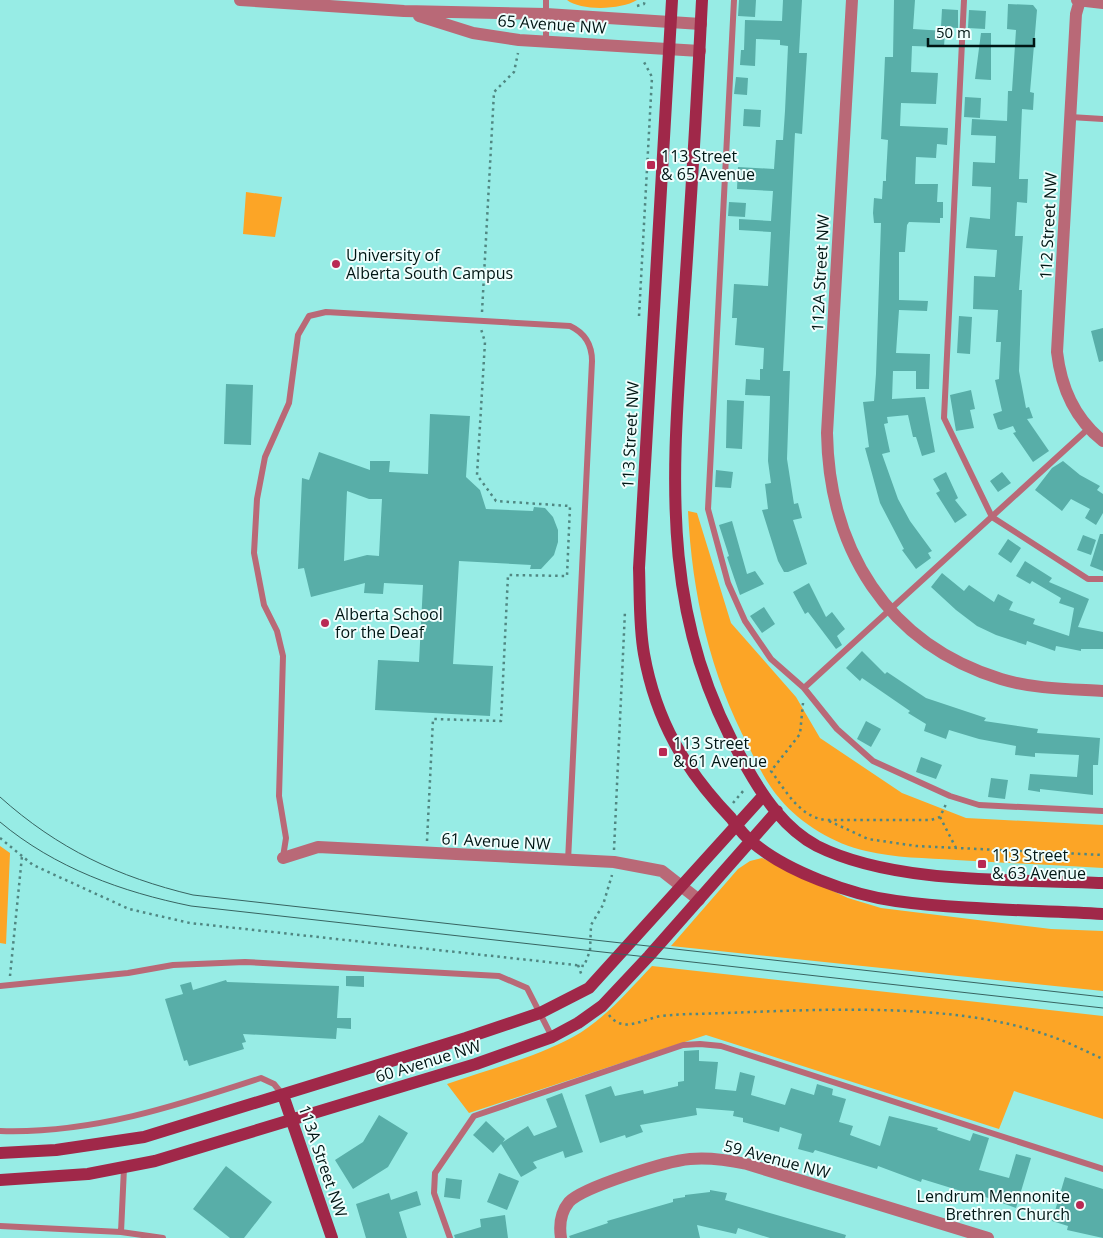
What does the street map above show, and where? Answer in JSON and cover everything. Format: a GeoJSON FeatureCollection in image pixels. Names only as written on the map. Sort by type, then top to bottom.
{"type":"FeatureCollection","features":[{"type":"Feature","properties":{"kind":"main road","name":"113 Street NW"},"geometry":{"type":"LineString","coordinates":[[672,0],[644,468],[640,624],[655,696],[677,751],[696,779],[750,841]]}},
{"type":"Feature","properties":{"kind":"main road"},"geometry":{"type":"LineString","coordinates":[[702,0],[674,478],[678,563],[686,613],[700,666],[730,740],[764,796],[791,828],[816,845],[842,856],[874,865],[959,876],[1103,882]]}},
{"type":"Feature","properties":{"kind":"main road","name":"60 Avenue NW"},"geometry":{"type":"LineString","coordinates":[[0,1153],[56,1150],[144,1137],[466,1038],[540,1013],[589,988],[684,886],[764,796]]}},
{"type":"Feature","properties":{"kind":"main road","name":"60 Avenue NW"},"geometry":{"type":"LineString","coordinates":[[0,1180],[51,1178],[124,1168],[172,1156],[476,1064],[552,1037],[578,1024],[602,1006],[777,811]]}},
{"type":"Feature","properties":{"kind":"main road"},"geometry":{"type":"LineString","coordinates":[[750,841],[811,876],[839,887],[895,901],[1103,914]]}},
{"type":"Feature","properties":{"kind":"main road","name":"113A Street NW"},"geometry":{"type":"LineString","coordinates":[[283,1095],[332,1238]]}},
{"type":"Feature","properties":{"kind":"street","name":"65 Avenue NW"},"geometry":{"type":"LineString","coordinates":[[240,0],[404,11],[546,14],[701,24]]}},
{"type":"Feature","properties":{"kind":"street","name":"112A Street NW"},"geometry":{"type":"LineString","coordinates":[[852,0],[827,433],[832,493],[848,545],[866,578],[890,609],[922,639],[947,656],[981,672],[1002,679],[1038,687],[1103,691]]}},
{"type":"Feature","properties":{"kind":"street"},"geometry":{"type":"LineString","coordinates":[[1079,0],[1103,3]]}},
{"type":"Feature","properties":{"kind":"street","name":"112 Street NW"},"geometry":{"type":"LineString","coordinates":[[1079,0],[1076,14],[1057,352],[1066,393],[1089,428],[1103,441]]}},
{"type":"Feature","properties":{"kind":"street","name":"65 Avenue NW"},"geometry":{"type":"LineString","coordinates":[[404,11],[473,33],[519,40],[700,50]]}},
{"type":"Feature","properties":{"kind":"street","name":"61 Avenue NW"},"geometry":{"type":"LineString","coordinates":[[283,858],[318,847],[422,854],[614,862],[662,871],[684,886],[698,900]]}},
{"type":"Feature","properties":{"kind":"street","name":"59 Avenue NW"},"geometry":{"type":"LineString","coordinates":[[561,1238],[559,1227],[564,1209],[573,1198],[587,1190],[663,1165],[691,1159],[719,1159],[747,1164],[988,1238]]}},
{"type":"Feature","properties":{"kind":"lane"},"geometry":{"type":"LineString","coordinates":[[546,0],[546,41]]}},
{"type":"Feature","properties":{"kind":"lane"},"geometry":{"type":"LineString","coordinates":[[734,0],[708,509],[728,583],[745,621],[771,658],[806,691],[837,729],[873,761],[950,796],[979,805],[1103,812]]}},
{"type":"Feature","properties":{"kind":"lane"},"geometry":{"type":"LineString","coordinates":[[964,0],[944,418],[992,517],[1088,579],[1103,579]]}},
{"type":"Feature","properties":{"kind":"lane"},"geometry":{"type":"LineString","coordinates":[[1070,117],[1103,119]]}},
{"type":"Feature","properties":{"kind":"lane"},"geometry":{"type":"LineString","coordinates":[[283,858],[286,838],[279,796],[283,656],[277,630],[264,605],[254,552],[257,499],[265,457],[289,403],[298,335],[309,316],[326,312],[570,326],[583,334],[592,353],[568,860]]}},
{"type":"Feature","properties":{"kind":"lane"},"geometry":{"type":"LineString","coordinates":[[806,691],[890,609],[1089,428]]}},
{"type":"Feature","properties":{"kind":"lane"},"geometry":{"type":"LineString","coordinates":[[0,986],[128,973],[173,965],[245,962],[499,976],[527,988],[552,1037]]}},
{"type":"Feature","properties":{"kind":"lane"},"geometry":{"type":"LineString","coordinates":[[450,1238],[434,1193],[435,1173],[474,1116],[684,1045],[721,1046],[1103,1170]]}},
{"type":"Feature","properties":{"kind":"lane"},"geometry":{"type":"LineString","coordinates":[[0,1131],[86,1126],[130,1118],[166,1109],[261,1078],[274,1084],[283,1095]]}},
{"type":"Feature","properties":{"kind":"lane"},"geometry":{"type":"LineString","coordinates":[[121,1232],[124,1168]]}},
{"type":"Feature","properties":{"kind":"lane"},"geometry":{"type":"LineString","coordinates":[[0,1226],[121,1232],[163,1238]]}},
{"type":"Feature","properties":{"kind":"path"},"geometry":{"type":"LineString","coordinates":[[644,4],[646,0]]}},
{"type":"Feature","properties":{"kind":"path"},"geometry":{"type":"LineString","coordinates":[[422,854],[427,842],[433,719],[501,722],[508,575],[566,576],[570,506],[496,501],[477,475],[485,342],[481,332],[494,92],[514,72],[519,50]]}},
{"type":"Feature","properties":{"kind":"path"},"geometry":{"type":"LineString","coordinates":[[806,691],[802,706],[800,734],[771,771],[802,810],[814,818],[827,820],[931,820],[940,816],[950,796]]}},
{"type":"Feature","properties":{"kind":"path"},"geometry":{"type":"LineString","coordinates":[[732,805],[745,789]]}},
{"type":"Feature","properties":{"kind":"path"},"geometry":{"type":"LineString","coordinates":[[940,816],[956,848]]}},
{"type":"Feature","properties":{"kind":"path"},"geometry":{"type":"LineString","coordinates":[[827,820],[868,839],[916,846],[1103,855]]}},
{"type":"Feature","properties":{"kind":"path"},"geometry":{"type":"LineString","coordinates":[[0,838],[33,864],[129,909],[190,923],[578,965],[587,964],[591,925],[603,905],[612,875]]}},
{"type":"Feature","properties":{"kind":"path"},"geometry":{"type":"LineString","coordinates":[[10,985],[22,856]]}},
{"type":"Feature","properties":{"kind":"path"},"geometry":{"type":"LineString","coordinates":[[578,965],[583,979]]}},
{"type":"Feature","properties":{"kind":"path"},"geometry":{"type":"LineString","coordinates":[[608,1013],[613,1020],[623,1025],[660,1016],[746,1013],[894,1011],[960,1017],[1005,1024],[1047,1034],[1103,1059]]}},
{"type":"Feature","properties":{"kind":"shaded area"},"geometry":{"type":"Polygon","coordinates":[[[567,0],[637,0],[621,6],[601,8],[573,4],[567,0]]]}},
{"type":"Feature","properties":{"kind":"shaded area"},"geometry":{"type":"Polygon","coordinates":[[[246,192],[282,197],[275,237],[243,234],[246,192]]]}},
{"type":"Feature","properties":{"kind":"shaded area"},"geometry":{"type":"Polygon","coordinates":[[[688,511],[697,513],[731,623],[796,697],[820,738],[902,793],[966,818],[1103,825],[1103,868],[922,858],[877,853],[854,848],[830,838],[798,817],[780,799],[763,774],[735,719],[724,691],[705,633],[699,603],[690,542],[688,511]]]}},
{"type":"Feature","properties":{"kind":"shaded area"},"geometry":{"type":"Polygon","coordinates":[[[0,846],[10,853],[6,944],[0,943],[0,846]]]}},
{"type":"Feature","properties":{"kind":"shaded area"},"geometry":{"type":"Polygon","coordinates":[[[762,858],[848,898],[881,908],[1051,929],[1103,931],[1103,991],[671,946],[738,869],[750,861],[762,858]]]}},
{"type":"Feature","properties":{"kind":"shaded area"},"geometry":{"type":"Polygon","coordinates":[[[652,966],[1103,1016],[1103,1119],[1014,1091],[999,1129],[706,1035],[469,1113],[447,1084],[527,1057],[573,1037],[605,1014],[652,966]]]}},
{"type":"Feature","properties":{"kind":"building"},"geometry":{"type":"Polygon","coordinates":[[[739,0],[756,0],[755,17],[738,16],[739,0]]]}},
{"type":"Feature","properties":{"kind":"building"},"geometry":{"type":"Polygon","coordinates":[[[783,0],[802,0],[799,53],[807,53],[802,134],[795,133],[783,371],[790,371],[787,459],[794,504],[798,503],[802,518],[793,520],[807,564],[788,572],[784,572],[778,561],[762,510],[768,509],[765,484],[771,483],[768,461],[770,396],[745,395],[746,379],[760,380],[760,369],[763,369],[764,348],[735,345],[737,318],[732,318],[734,284],[768,286],[771,232],[739,230],[739,219],[771,221],[773,191],[737,189],[738,167],[774,169],[776,140],[783,140],[788,46],[780,45],[780,40],[756,39],[755,66],[740,65],[741,50],[744,50],[745,20],[782,21],[783,0]]]}},
{"type":"Feature","properties":{"kind":"building"},"geometry":{"type":"Polygon","coordinates":[[[894,0],[915,0],[913,29],[945,31],[944,47],[912,46],[911,72],[938,73],[936,104],[901,103],[900,126],[948,128],[947,145],[937,144],[936,158],[916,157],[915,184],[938,184],[937,202],[943,202],[943,218],[940,218],[940,223],[909,222],[907,225],[905,252],[899,252],[899,300],[928,301],[927,311],[899,310],[896,353],[930,354],[929,389],[916,389],[916,371],[893,371],[892,399],[925,397],[935,452],[922,456],[916,437],[913,437],[908,415],[887,417],[888,423],[884,424],[890,452],[882,454],[898,499],[910,521],[932,551],[928,553],[931,558],[916,569],[902,550],[904,549],[880,503],[865,448],[869,447],[863,402],[874,401],[881,223],[874,223],[873,213],[874,198],[882,199],[883,181],[886,181],[888,140],[881,139],[885,57],[893,57],[894,0]]]}},
{"type":"Feature","properties":{"kind":"building"},"geometry":{"type":"Polygon","coordinates":[[[1008,4],[1033,5],[1037,10],[1030,92],[1034,93],[1033,110],[1022,109],[1019,179],[1028,179],[1027,203],[1017,202],[1015,236],[1023,236],[1019,290],[1022,290],[1019,371],[1026,408],[1029,407],[1033,418],[1027,419],[1049,451],[1033,462],[1013,433],[1016,432],[1013,426],[1001,430],[998,429],[993,414],[1002,411],[995,380],[999,379],[1001,342],[996,342],[998,310],[973,309],[974,276],[995,277],[997,250],[966,248],[970,217],[990,219],[991,187],[972,186],[973,162],[995,163],[996,136],[971,135],[972,119],[1007,121],[1008,91],[1012,91],[1016,30],[1007,29],[1008,4]]]}},
{"type":"Feature","properties":{"kind":"building"},"geometry":{"type":"Polygon","coordinates":[[[942,9],[958,10],[958,28],[941,27],[942,9]]]}},
{"type":"Feature","properties":{"kind":"building"},"geometry":{"type":"Polygon","coordinates":[[[969,10],[986,11],[985,29],[968,28],[969,10]]]}},
{"type":"Feature","properties":{"kind":"building"},"geometry":{"type":"Polygon","coordinates":[[[981,33],[991,33],[991,80],[975,79],[981,33]]]}},
{"type":"Feature","properties":{"kind":"building"},"geometry":{"type":"Polygon","coordinates":[[[736,77],[748,78],[747,95],[734,94],[736,77]]]}},
{"type":"Feature","properties":{"kind":"building"},"geometry":{"type":"Polygon","coordinates":[[[965,97],[981,98],[980,118],[964,117],[965,97]]]}},
{"type":"Feature","properties":{"kind":"building"},"geometry":{"type":"Polygon","coordinates":[[[744,109],[761,110],[760,127],[743,126],[744,109]]]}},
{"type":"Feature","properties":{"kind":"building"},"geometry":{"type":"Polygon","coordinates":[[[729,202],[746,203],[745,217],[728,216],[729,202]]]}},
{"type":"Feature","properties":{"kind":"building"},"geometry":{"type":"Polygon","coordinates":[[[959,316],[972,317],[970,354],[957,353],[959,316]]]}},
{"type":"Feature","properties":{"kind":"building"},"geometry":{"type":"Polygon","coordinates":[[[1103,328],[1103,361],[1099,362],[1091,331],[1103,328]]]}},
{"type":"Feature","properties":{"kind":"building"},"geometry":{"type":"Polygon","coordinates":[[[226,384],[253,385],[251,445],[224,444],[226,384]]]}},
{"type":"Feature","properties":{"kind":"building"},"geometry":{"type":"Polygon","coordinates":[[[971,390],[975,409],[970,410],[974,428],[956,431],[950,395],[971,390]]]}},
{"type":"Feature","properties":{"kind":"building"},"geometry":{"type":"Polygon","coordinates":[[[727,400],[744,401],[742,449],[726,448],[727,400]]]}},
{"type":"Feature","properties":{"kind":"building","name":"Alberta School for the Deaf"},"geometry":{"type":"Polygon","coordinates":[[[430,414],[470,416],[466,477],[480,490],[486,509],[533,511],[534,507],[545,508],[553,517],[558,530],[558,542],[554,555],[541,569],[530,569],[531,565],[459,561],[453,664],[493,666],[490,716],[375,710],[378,660],[419,662],[423,585],[384,583],[383,594],[364,593],[365,583],[311,597],[304,568],[298,569],[302,478],[309,480],[319,452],[370,470],[370,461],[390,461],[389,472],[428,474],[430,414]],[[347,491],[344,561],[367,555],[379,556],[382,499],[369,499],[347,491]]]}},
{"type":"Feature","properties":{"kind":"building"},"geometry":{"type":"Polygon","coordinates":[[[1063,461],[1080,475],[1100,486],[1097,490],[1103,494],[1103,513],[1096,525],[1085,518],[1090,509],[1071,499],[1062,511],[1035,490],[1052,468],[1063,461]]]}},
{"type":"Feature","properties":{"kind":"building"},"geometry":{"type":"Polygon","coordinates":[[[716,470],[733,472],[731,488],[715,487],[716,470]]]}},
{"type":"Feature","properties":{"kind":"building"},"geometry":{"type":"Polygon","coordinates":[[[946,472],[958,498],[955,500],[967,515],[955,523],[936,493],[940,491],[933,479],[946,472]]]}},
{"type":"Feature","properties":{"kind":"building"},"geometry":{"type":"Polygon","coordinates":[[[1002,472],[1011,483],[998,492],[990,481],[1002,472]]]}},
{"type":"Feature","properties":{"kind":"building"},"geometry":{"type":"Polygon","coordinates":[[[732,521],[747,574],[755,571],[764,584],[740,595],[727,557],[729,556],[719,525],[732,521]]]}},
{"type":"Feature","properties":{"kind":"building"},"geometry":{"type":"Polygon","coordinates":[[[1100,534],[1103,534],[1103,571],[1090,566],[1100,534]]]}},
{"type":"Feature","properties":{"kind":"building"},"geometry":{"type":"Polygon","coordinates":[[[1083,535],[1096,540],[1091,555],[1077,550],[1083,535]]]}},
{"type":"Feature","properties":{"kind":"building"},"geometry":{"type":"Polygon","coordinates":[[[1008,539],[1021,548],[1011,563],[998,554],[1008,539]]]}},
{"type":"Feature","properties":{"kind":"building"},"geometry":{"type":"Polygon","coordinates":[[[1025,561],[1052,578],[1049,582],[1089,599],[1078,627],[1103,632],[1103,649],[1081,649],[1081,651],[1056,646],[1055,651],[1027,641],[1026,645],[996,635],[977,626],[931,587],[942,573],[964,591],[969,585],[994,602],[998,594],[1013,602],[1009,610],[1035,619],[1033,624],[1069,636],[1074,608],[1059,603],[1061,598],[1032,581],[1030,584],[1016,576],[1025,561]]]}},
{"type":"Feature","properties":{"kind":"building"},"geometry":{"type":"Polygon","coordinates":[[[809,583],[826,617],[832,612],[845,629],[837,636],[842,645],[836,649],[808,612],[805,614],[793,592],[809,583]]]}},
{"type":"Feature","properties":{"kind":"building"},"geometry":{"type":"Polygon","coordinates":[[[764,607],[775,624],[762,633],[750,616],[764,607]]]}},
{"type":"Feature","properties":{"kind":"building"},"geometry":{"type":"Polygon","coordinates":[[[862,651],[885,674],[887,672],[926,698],[986,718],[984,721],[1038,729],[1037,733],[1100,738],[1098,765],[1093,765],[1093,795],[1040,789],[1040,792],[1028,790],[1030,774],[1077,777],[1079,755],[1035,753],[1035,757],[1015,755],[1016,746],[979,739],[949,730],[946,739],[924,731],[926,724],[908,713],[910,711],[862,678],[860,681],[846,668],[862,651]]]}},
{"type":"Feature","properties":{"kind":"building"},"geometry":{"type":"Polygon","coordinates":[[[866,721],[881,729],[871,747],[857,739],[866,721]]]}},
{"type":"Feature","properties":{"kind":"building"},"geometry":{"type":"Polygon","coordinates":[[[921,757],[942,765],[936,779],[916,772],[921,757]]]}},
{"type":"Feature","properties":{"kind":"building"},"geometry":{"type":"Polygon","coordinates":[[[991,778],[1008,780],[1005,799],[988,797],[991,778]]]}},
{"type":"Feature","properties":{"kind":"building"},"geometry":{"type":"Polygon","coordinates":[[[346,976],[364,976],[364,987],[346,986],[346,976]]]}},
{"type":"Feature","properties":{"kind":"building"},"geometry":{"type":"Polygon","coordinates":[[[226,980],[227,982],[339,986],[337,1018],[351,1018],[351,1029],[337,1028],[336,1039],[243,1034],[246,1042],[242,1043],[244,1049],[189,1066],[187,1060],[184,1061],[165,999],[183,994],[180,985],[191,982],[193,990],[226,980]]]}},
{"type":"Feature","properties":{"kind":"building"},"geometry":{"type":"Polygon","coordinates":[[[699,1050],[699,1061],[718,1062],[715,1089],[736,1091],[740,1072],[755,1076],[751,1095],[785,1105],[791,1088],[814,1095],[817,1084],[833,1089],[832,1095],[846,1099],[839,1122],[853,1126],[850,1135],[880,1146],[889,1116],[938,1128],[937,1130],[970,1141],[973,1133],[989,1138],[979,1170],[1009,1178],[1016,1154],[1031,1158],[1016,1208],[974,1193],[974,1195],[922,1179],[921,1182],[878,1166],[877,1169],[815,1150],[813,1153],[798,1149],[802,1134],[780,1127],[779,1132],[743,1122],[743,1118],[733,1116],[734,1111],[696,1108],[697,1115],[640,1125],[643,1132],[626,1138],[625,1135],[600,1143],[585,1095],[611,1086],[615,1096],[643,1090],[644,1094],[678,1086],[678,1082],[684,1081],[684,1051],[699,1050]]]}},
{"type":"Feature","properties":{"kind":"building"},"geometry":{"type":"Polygon","coordinates":[[[562,1093],[583,1152],[565,1158],[563,1151],[533,1162],[537,1168],[521,1177],[501,1144],[493,1153],[473,1135],[486,1121],[505,1139],[503,1142],[528,1126],[534,1136],[557,1127],[546,1099],[562,1093]]]}},
{"type":"Feature","properties":{"kind":"building"},"geometry":{"type":"Polygon","coordinates":[[[379,1115],[408,1133],[388,1167],[353,1189],[335,1160],[363,1142],[379,1115]]]}},
{"type":"Feature","properties":{"kind":"building"},"geometry":{"type":"Polygon","coordinates":[[[226,1166],[272,1202],[244,1238],[230,1238],[193,1209],[226,1166]]]}},
{"type":"Feature","properties":{"kind":"building"},"geometry":{"type":"Polygon","coordinates":[[[499,1173],[519,1181],[507,1210],[487,1202],[499,1173]]]}},
{"type":"Feature","properties":{"kind":"building","name":"Lendrum Mennonite Brethren Church"},"geometry":{"type":"Polygon","coordinates":[[[1065,1177],[1103,1189],[1103,1238],[1067,1230],[1068,1226],[1052,1221],[1065,1177]]]}},
{"type":"Feature","properties":{"kind":"building"},"geometry":{"type":"Polygon","coordinates":[[[446,1178],[462,1180],[460,1199],[444,1197],[446,1178]]]}},
{"type":"Feature","properties":{"kind":"building"},"geometry":{"type":"Polygon","coordinates":[[[710,1190],[727,1193],[725,1200],[846,1235],[845,1238],[770,1238],[738,1228],[736,1234],[697,1225],[700,1238],[570,1238],[569,1236],[608,1223],[607,1221],[673,1202],[673,1199],[685,1197],[685,1195],[710,1192],[710,1190]]]}},
{"type":"Feature","properties":{"kind":"building"},"geometry":{"type":"Polygon","coordinates":[[[417,1191],[421,1205],[399,1212],[407,1238],[366,1238],[356,1204],[389,1193],[391,1200],[417,1191]]]}},
{"type":"Feature","properties":{"kind":"building"},"geometry":{"type":"Polygon","coordinates":[[[505,1215],[508,1238],[455,1238],[454,1235],[481,1227],[480,1219],[505,1215]]]}},
{"type":"Feature","properties":{"kind":"tram line"},"geometry":{"type":"LineString","coordinates":[[0,797],[44,832],[90,859],[139,879],[193,895],[1103,997]]}},
{"type":"Feature","properties":{"kind":"tram line"},"geometry":{"type":"LineString","coordinates":[[0,822],[43,853],[90,876],[140,893],[191,906],[1103,1008]]}},
{"type":"Feature","properties":{"kind":"place","name":"113 Street & 65 Avenue"},"geometry":{"type":"Point","coordinates":[651,165]}},
{"type":"Feature","properties":{"kind":"place","name":"University of Alberta South Campus"},"geometry":{"type":"Point","coordinates":[336,264]}},
{"type":"Feature","properties":{"kind":"place","name":"Alberta School for the Deaf"},"geometry":{"type":"Point","coordinates":[325,623]}},
{"type":"Feature","properties":{"kind":"place","name":"113 Street & 61 Avenue"},"geometry":{"type":"Point","coordinates":[663,752]}},
{"type":"Feature","properties":{"kind":"place","name":"113 Street & 63 Avenue"},"geometry":{"type":"Point","coordinates":[982,864]}},
{"type":"Feature","properties":{"kind":"place","name":"Lendrum Mennonite Brethren Church"},"geometry":{"type":"Point","coordinates":[1080,1205]}}]}
